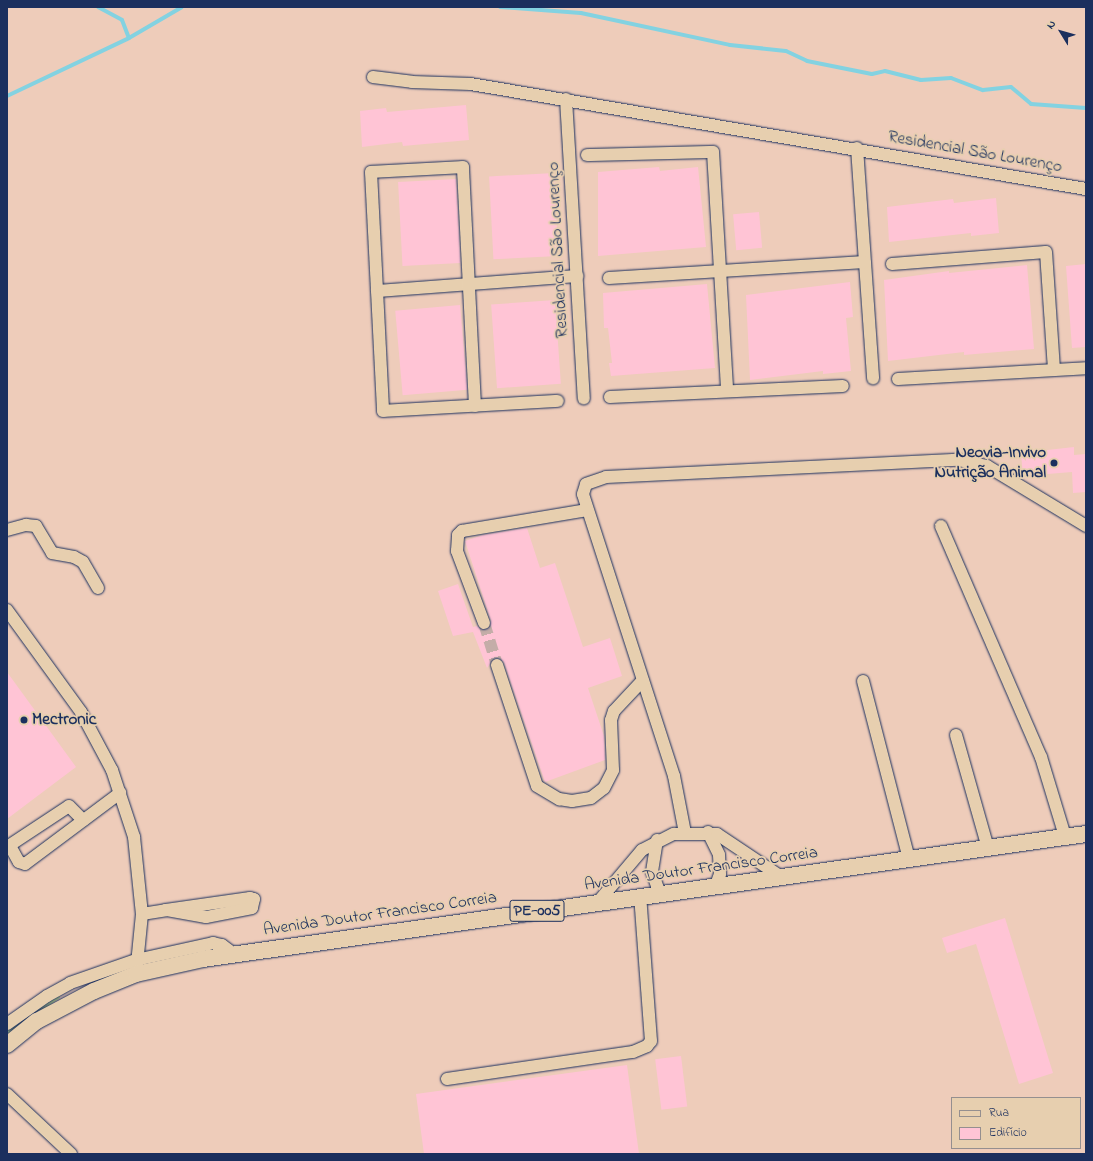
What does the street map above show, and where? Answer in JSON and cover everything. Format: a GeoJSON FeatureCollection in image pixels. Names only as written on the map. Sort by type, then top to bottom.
{"type":"FeatureCollection","features":[{"type":"Feature","properties":{"kind":"main road","name":"Avenida Doutor Francisco Correia"},"geometry":{"type":"LineString","coordinates":[[7,1045],[54,1011],[136,967],[180,963],[716,885],[1086,834]]}},
{"type":"Feature","properties":{"kind":"street","name":"Residencial São Lourenço"},"geometry":{"type":"LineString","coordinates":[[373,77],[412,82],[471,84],[858,148],[1086,189]]}},
{"type":"Feature","properties":{"kind":"street","name":"Residencial São Lourenço"},"geometry":{"type":"LineString","coordinates":[[566,99],[584,398]]}},
{"type":"Feature","properties":{"kind":"street"},"geometry":{"type":"LineString","coordinates":[[858,148],[873,378]]}},
{"type":"Feature","properties":{"kind":"street"},"geometry":{"type":"LineString","coordinates":[[587,155],[713,152],[727,392]]}},
{"type":"Feature","properties":{"kind":"street"},"geometry":{"type":"LineString","coordinates":[[475,406],[462,167],[371,172],[384,411],[475,406],[558,401]]}},
{"type":"Feature","properties":{"kind":"street"},"geometry":{"type":"LineString","coordinates":[[892,264],[1046,252],[1054,370]]}},
{"type":"Feature","properties":{"kind":"street"},"geometry":{"type":"LineString","coordinates":[[609,278],[865,262]]}},
{"type":"Feature","properties":{"kind":"street"},"geometry":{"type":"LineString","coordinates":[[377,291],[576,276]]}},
{"type":"Feature","properties":{"kind":"street"},"geometry":{"type":"LineString","coordinates":[[898,379],[1086,368]]}},
{"type":"Feature","properties":{"kind":"street"},"geometry":{"type":"LineString","coordinates":[[610,397],[843,386]]}},
{"type":"Feature","properties":{"kind":"street"},"geometry":{"type":"LineString","coordinates":[[685,833],[674,776],[587,510],[582,488],[597,479],[606,477],[958,460],[987,466],[1086,526]]}},
{"type":"Feature","properties":{"kind":"street"},"geometry":{"type":"LineString","coordinates":[[484,624],[457,551],[458,535],[462,531],[587,510]]}},
{"type":"Feature","properties":{"kind":"street"},"geometry":{"type":"LineString","coordinates":[[7,530],[26,525],[36,526],[52,553],[74,557],[83,562],[98,588]]}},
{"type":"Feature","properties":{"kind":"street"},"geometry":{"type":"LineString","coordinates":[[941,526],[1040,757],[1065,836]]}},
{"type":"Feature","properties":{"kind":"street"},"geometry":{"type":"LineString","coordinates":[[7,610],[81,712],[106,758],[120,793],[134,837],[142,914],[136,967],[70,983],[47,996],[7,1024]]}},
{"type":"Feature","properties":{"kind":"street"},"geometry":{"type":"LineString","coordinates":[[497,665],[537,786],[559,799],[572,801],[591,798],[604,788],[612,770],[611,720],[614,711],[643,680]]}},
{"type":"Feature","properties":{"kind":"street"},"geometry":{"type":"LineString","coordinates":[[863,681],[909,859]]}},
{"type":"Feature","properties":{"kind":"street"},"geometry":{"type":"LineString","coordinates":[[956,735],[988,848]]}},
{"type":"Feature","properties":{"kind":"street"},"geometry":{"type":"LineString","coordinates":[[83,820],[69,806],[8,847],[19,862],[25,864],[120,793]]}},
{"type":"Feature","properties":{"kind":"street"},"geometry":{"type":"LineString","coordinates":[[708,832],[719,855],[720,874],[716,885]]}},
{"type":"Feature","properties":{"kind":"street"},"geometry":{"type":"LineString","coordinates":[[598,902],[642,850],[657,840],[674,834],[708,832],[717,834],[780,876]]}},
{"type":"Feature","properties":{"kind":"street"},"geometry":{"type":"LineString","coordinates":[[657,840],[652,872],[660,894]]}},
{"type":"Feature","properties":{"kind":"street"},"geometry":{"type":"LineString","coordinates":[[447,1079],[633,1052],[647,1046],[650,1041],[640,896]]}},
{"type":"Feature","properties":{"kind":"street"},"geometry":{"type":"LineString","coordinates":[[142,914],[166,910],[250,898],[254,899],[253,906],[249,909],[206,917],[166,910]]}},
{"type":"Feature","properties":{"kind":"street"},"geometry":{"type":"LineString","coordinates":[[7,1094],[71,1154]]}},
{"type":"Feature","properties":{"kind":"green space"},"geometry":{"type":"Polygon","coordinates":[[[59,995],[60,998],[7,1035],[7,1031],[28,1014],[59,995]]]}},
{"type":"Feature","properties":{"kind":"building"},"geometry":{"type":"Polygon","coordinates":[[[466,105],[469,140],[403,146],[402,142],[362,147],[360,111],[386,108],[387,112],[466,105]]]}},
{"type":"Feature","properties":{"kind":"building"},"geometry":{"type":"Polygon","coordinates":[[[659,167],[660,171],[698,167],[706,247],[598,256],[598,172],[659,167]]]}},
{"type":"Feature","properties":{"kind":"building"},"geometry":{"type":"Polygon","coordinates":[[[554,173],[558,256],[493,259],[489,176],[554,173]]]}},
{"type":"Feature","properties":{"kind":"building"},"geometry":{"type":"Polygon","coordinates":[[[456,179],[460,263],[402,266],[398,182],[456,179]]]}},
{"type":"Feature","properties":{"kind":"building"},"geometry":{"type":"Polygon","coordinates":[[[996,198],[999,233],[971,236],[971,233],[889,242],[887,207],[953,199],[954,203],[996,198]]]}},
{"type":"Feature","properties":{"kind":"building"},"geometry":{"type":"Polygon","coordinates":[[[759,212],[762,248],[736,250],[733,214],[759,212]]]}},
{"type":"Feature","properties":{"kind":"building"},"geometry":{"type":"Polygon","coordinates":[[[1086,264],[1086,347],[1072,348],[1066,266],[1086,264]]]}},
{"type":"Feature","properties":{"kind":"building"},"geometry":{"type":"Polygon","coordinates":[[[1027,265],[1034,349],[964,355],[964,352],[888,361],[884,280],[949,271],[949,273],[1027,265]]]}},
{"type":"Feature","properties":{"kind":"building"},"geometry":{"type":"Polygon","coordinates":[[[850,282],[853,317],[846,318],[851,371],[823,374],[823,371],[750,380],[746,295],[850,282]]]}},
{"type":"Feature","properties":{"kind":"building"},"geometry":{"type":"Polygon","coordinates":[[[707,284],[715,368],[611,376],[609,363],[612,363],[608,328],[604,328],[603,293],[707,284]]]}},
{"type":"Feature","properties":{"kind":"building"},"geometry":{"type":"Polygon","coordinates":[[[555,300],[561,384],[497,388],[491,304],[555,300]]]}},
{"type":"Feature","properties":{"kind":"building"},"geometry":{"type":"Polygon","coordinates":[[[460,305],[467,390],[403,395],[395,311],[460,305]]]}},
{"type":"Feature","properties":{"kind":"building","name":"Neovia-Invivo Nutrição Animal"},"geometry":{"type":"Polygon","coordinates":[[[1074,447],[1074,455],[1086,454],[1086,492],[1073,493],[1072,472],[1023,476],[1021,453],[1074,447]]]}},
{"type":"Feature","properties":{"kind":"building"},"geometry":{"type":"Polygon","coordinates":[[[527,528],[540,568],[555,563],[583,647],[610,638],[622,676],[588,688],[604,736],[605,760],[545,782],[504,662],[499,658],[494,658],[487,668],[473,632],[453,636],[438,591],[458,584],[473,627],[477,626],[482,630],[487,630],[491,621],[465,541],[483,535],[527,528]]]}},
{"type":"Feature","properties":{"kind":"building","name":"Mectronic"},"geometry":{"type":"Polygon","coordinates":[[[7,672],[76,767],[7,819],[7,672]]]}},
{"type":"Feature","properties":{"kind":"building"},"geometry":{"type":"Polygon","coordinates":[[[1005,918],[1053,1073],[1019,1084],[976,944],[947,953],[942,938],[1005,918]]]}},
{"type":"Feature","properties":{"kind":"building"},"geometry":{"type":"Polygon","coordinates":[[[681,1056],[687,1107],[661,1110],[655,1059],[681,1056]]]}},
{"type":"Feature","properties":{"kind":"building"},"geometry":{"type":"Polygon","coordinates":[[[627,1065],[639,1154],[424,1154],[416,1094],[627,1065]]]}},
{"type":"Feature","properties":{"kind":"waterway"},"geometry":{"type":"LineString","coordinates":[[98,7],[122,20],[129,38]]}},
{"type":"Feature","properties":{"kind":"waterway"},"geometry":{"type":"LineString","coordinates":[[7,96],[129,38],[182,7]]}},
{"type":"Feature","properties":{"kind":"waterway"},"geometry":{"type":"LineString","coordinates":[[500,7],[581,13],[730,45],[786,51],[807,61],[872,74],[885,71],[921,80],[951,78],[983,90],[1011,87],[1031,104],[1086,108]]}},
{"type":"Feature","properties":{"kind":"tunnel"},"geometry":{"type":"LineString","coordinates":[[484,623],[497,665]]}},
{"type":"Feature","properties":{"kind":"place","name":"Neovia-Invivo Nutrição Animal"},"geometry":{"type":"Point","coordinates":[1054,463]}},
{"type":"Feature","properties":{"kind":"place","name":"Mectronic"},"geometry":{"type":"Point","coordinates":[24,720]}}]}
